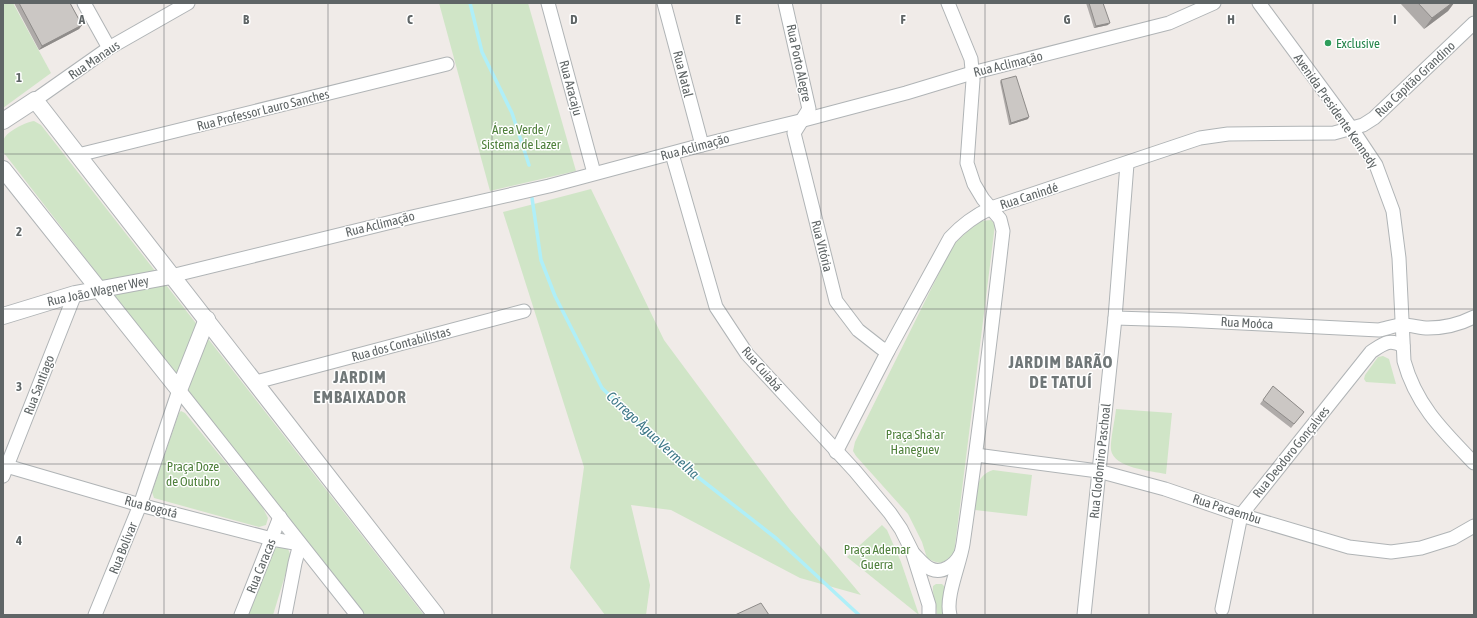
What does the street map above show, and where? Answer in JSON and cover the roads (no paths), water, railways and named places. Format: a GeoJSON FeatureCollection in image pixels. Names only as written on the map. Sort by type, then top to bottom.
{"type":"FeatureCollection","features":[{"type":"Feature","properties":{"kind":"street"},"geometry":{"type":"LineString","coordinates":[[84,3],[109,48]]}},
{"type":"Feature","properties":{"kind":"street","name":"Rua Aracaju"},"geometry":{"type":"LineString","coordinates":[[548,3],[594,173]]}},
{"type":"Feature","properties":{"kind":"street","name":"Rua Natal"},"geometry":{"type":"LineString","coordinates":[[664,3],[702,145]]}},
{"type":"Feature","properties":{"kind":"street","name":"Rua Porto Alegre"},"geometry":{"type":"LineString","coordinates":[[786,3],[809,109],[800,121]]}},
{"type":"Feature","properties":{"kind":"street"},"geometry":{"type":"LineString","coordinates":[[948,3],[970,58],[972,73],[967,163],[974,184],[983,199],[1000,219],[1003,231],[976,454],[962,552],[949,600],[948,610],[950,615]]}},
{"type":"Feature","properties":{"kind":"street","name":"Rua Aclimação"},"geometry":{"type":"LineString","coordinates":[[171,276],[412,216],[549,186],[702,145],[800,121],[906,93],[972,73],[1169,23],[1214,3]]}},
{"type":"Feature","properties":{"kind":"street","name":"Avenida Presidente Kennedy"},"geometry":{"type":"LineString","coordinates":[[1259,3],[1352,129],[1376,165],[1393,211],[1399,258],[1404,361],[1408,376],[1419,399],[1441,429],[1474,462]]}},
{"type":"Feature","properties":{"kind":"street","name":"Rua Manaus"},"geometry":{"type":"LineString","coordinates":[[3,121],[109,48],[184,4]]}},
{"type":"Feature","properties":{"kind":"street","name":"Rua Capitão Grandino"},"geometry":{"type":"LineString","coordinates":[[1352,129],[1363,125],[1374,118],[1474,23]]}},
{"type":"Feature","properties":{"kind":"street","name":"Rua Professor Lauro Sanches"},"geometry":{"type":"LineString","coordinates":[[78,155],[447,64]]}},
{"type":"Feature","properties":{"kind":"street"},"geometry":{"type":"LineString","coordinates":[[35,100],[436,615]]}},
{"type":"Feature","properties":{"kind":"street","name":"Rua Vitória"},"geometry":{"type":"LineString","coordinates":[[800,121],[794,133],[836,301],[858,330],[881,348],[888,351]]}},
{"type":"Feature","properties":{"kind":"street","name":"Rua Canindé"},"geometry":{"type":"LineString","coordinates":[[836,452],[888,351],[950,238],[960,227],[973,217],[991,208],[1127,164],[1200,138],[1228,134],[1334,133],[1352,129]]}},
{"type":"Feature","properties":{"kind":"street","name":"Rua Cuiabá"},"geometry":{"type":"LineString","coordinates":[[672,154],[716,307],[747,354],[855,471],[890,513],[901,529],[912,551],[929,606],[929,615]]}},
{"type":"Feature","properties":{"kind":"street","name":"Rua Clodomiro Paschoal"},"geometry":{"type":"LineString","coordinates":[[1084,615],[1115,318],[1127,164]]}},
{"type":"Feature","properties":{"kind":"street"},"geometry":{"type":"LineString","coordinates":[[3,169],[357,615]]}},
{"type":"Feature","properties":{"kind":"street","name":"Rua João Wagner Wey"},"geometry":{"type":"LineString","coordinates":[[3,316],[75,294],[171,276]]}},
{"type":"Feature","properties":{"kind":"street","name":"Rua Santiago"},"geometry":{"type":"LineString","coordinates":[[4,469],[75,294]]}},
{"type":"Feature","properties":{"kind":"street"},"geometry":{"type":"LineString","coordinates":[[1371,352],[1373,329],[1392,323],[1397,318],[1401,308]]}},
{"type":"Feature","properties":{"kind":"street","name":"Rua dos Contabilistas"},"geometry":{"type":"LineString","coordinates":[[256,382],[524,311]]}},
{"type":"Feature","properties":{"kind":"street","name":"Rua Moóca"},"geometry":{"type":"LineString","coordinates":[[1115,318],[1373,329],[1390,328],[1402,324],[1428,328],[1464,322],[1474,317]]}},
{"type":"Feature","properties":{"kind":"street"},"geometry":{"type":"LineString","coordinates":[[179,390],[207,319]]}},
{"type":"Feature","properties":{"kind":"street","name":"Rua Moóca"},"geometry":{"type":"LineString","coordinates":[[1403,343],[1428,328]]}},
{"type":"Feature","properties":{"kind":"street","name":"Rua Deodoro Gonçalves"},"geometry":{"type":"LineString","coordinates":[[1222,609],[1241,515],[1371,352],[1382,344],[1390,342],[1403,343]]}},
{"type":"Feature","properties":{"kind":"street","name":"Rua Bolívar"},"geometry":{"type":"LineString","coordinates":[[95,615],[140,505],[179,390]]}},
{"type":"Feature","properties":{"kind":"street","name":"Rua Pacaembu"},"geometry":{"type":"LineString","coordinates":[[976,454],[1098,471],[1165,489],[1241,515],[1349,547],[1391,552],[1421,548],[1452,538],[1474,526]]}},
{"type":"Feature","properties":{"kind":"street","name":"Rua Bogotá"},"geometry":{"type":"LineString","coordinates":[[4,469],[272,539],[300,544]]}},
{"type":"Feature","properties":{"kind":"street","name":"Rua Caracas"},"geometry":{"type":"LineString","coordinates":[[241,615],[280,518]]}},
{"type":"Feature","properties":{"kind":"street"},"geometry":{"type":"LineString","coordinates":[[285,615],[294,563],[300,544]]}},
{"type":"Feature","properties":{"kind":"street","name":"Rua Cuiabá"},"geometry":{"type":"LineString","coordinates":[[912,551],[922,563],[930,569],[938,570],[948,568],[954,564],[962,552]]}},
{"type":"Feature","properties":{"kind":"street"},"geometry":{"type":"LineString","coordinates":[[294,563],[311,564],[319,568]]}},
{"type":"Feature","properties":{"kind":"waterway","name":"Córrego Àgua Vermelha"},"geometry":{"type":"LineString","coordinates":[[470,3],[482,52],[512,113],[529,165]]}},
{"type":"Feature","properties":{"kind":"waterway","name":"Córrego Àgua Vermelha"},"geometry":{"type":"LineString","coordinates":[[532,198],[541,260],[555,296],[602,388],[680,463],[777,539],[859,615]]}},
{"type":"Feature","properties":{"kind":"place","name":"Exclusive"},"geometry":{"type":"Point","coordinates":[1328,43]}},
{"type":"Feature","properties":{"kind":"district","name":"JARDIM BARÃO DE TATUÍ"},"geometry":{"type":"Point","coordinates":[1061,372]}},
{"type":"Feature","properties":{"kind":"district","name":"JARDIM EMBAIXADOR"},"geometry":{"type":"Point","coordinates":[360,387]}},
{"type":"Feature","properties":{"kind":"park label","name":"Área Verde / Sistema de Lazer"},"geometry":{"type":"Point","coordinates":[521,136]}},
{"type":"Feature","properties":{"kind":"park label","name":"Praça Sha'ar Haneguev"},"geometry":{"type":"Point","coordinates":[915,442]}},
{"type":"Feature","properties":{"kind":"park label","name":"Praça Doze de Outubro"},"geometry":{"type":"Point","coordinates":[193,474]}},
{"type":"Feature","properties":{"kind":"park label","name":"Praça Ademar Guerra"},"geometry":{"type":"Point","coordinates":[877,556]}}]}
